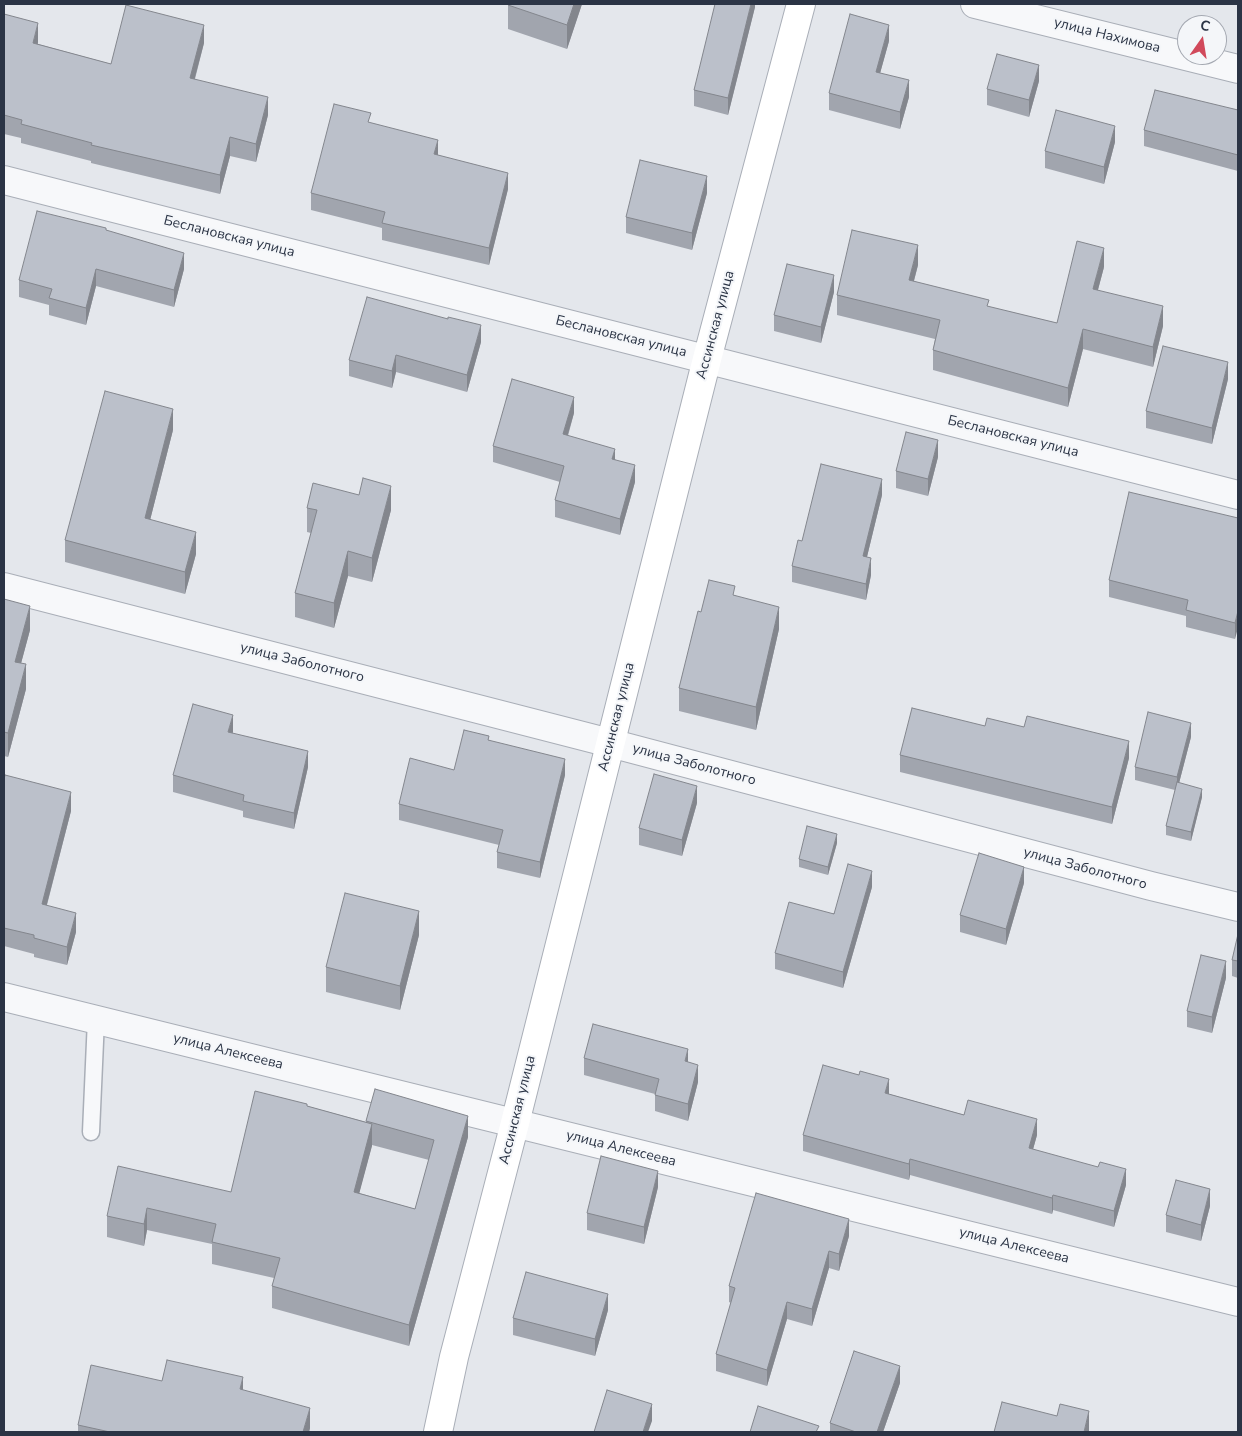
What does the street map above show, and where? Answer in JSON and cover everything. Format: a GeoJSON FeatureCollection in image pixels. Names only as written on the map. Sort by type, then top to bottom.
{"type":"FeatureCollection","features":[{"type":"Feature","properties":{"kind":"street","name":"Ассинская улица"},"geometry":{"type":"LineString","coordinates":[[438,1432],[454,1357],[515,1123],[707,359],[801,4]]}},
{"type":"Feature","properties":{"kind":"street","name":"улица Нахимова"},"geometry":{"type":"LineString","coordinates":[[975,4],[1238,69]]}},
{"type":"Feature","properties":{"kind":"street","name":"Беслановская улица"},"geometry":{"type":"LineString","coordinates":[[4,180],[1238,495]]}},
{"type":"Feature","properties":{"kind":"street","name":"улица Заболотного"},"geometry":{"type":"LineString","coordinates":[[4,586],[610,743],[1141,884],[1238,907]]}},
{"type":"Feature","properties":{"kind":"street","name":"улица Алексеева"},"geometry":{"type":"LineString","coordinates":[[4,997],[1238,1302]]}},
{"type":"Feature","properties":{"kind":"lane"},"geometry":{"type":"LineString","coordinates":[[91,1132],[96,1019]]}},
{"type":"Feature","properties":{"kind":"building"},"geometry":{"type":"Polygon","coordinates":[[[508,4],[574,4],[567,25],[508,4]]]}},
{"type":"Feature","properties":{"kind":"building"},"geometry":{"type":"Polygon","coordinates":[[[715,4],[751,4],[728,98],[694,90],[715,4]]]}},
{"type":"Feature","properties":{"kind":"building"},"geometry":{"type":"Polygon","coordinates":[[[126,5],[204,25],[190,78],[268,97],[256,144],[230,137],[220,175],[91,145],[92,143],[21,124],[22,120],[4,115],[4,14],[38,23],[33,43],[111,64],[126,5]]]}},
{"type":"Feature","properties":{"kind":"building"},"geometry":{"type":"Polygon","coordinates":[[[850,14],[889,25],[876,72],[909,80],[900,112],[829,93],[850,14]]]}},
{"type":"Feature","properties":{"kind":"building"},"geometry":{"type":"Polygon","coordinates":[[[997,54],[1039,65],[1029,100],[987,89],[997,54]]]}},
{"type":"Feature","properties":{"kind":"building"},"geometry":{"type":"Polygon","coordinates":[[[1155,90],[1238,110],[1238,155],[1144,130],[1155,90]]]}},
{"type":"Feature","properties":{"kind":"building"},"geometry":{"type":"Polygon","coordinates":[[[334,104],[371,113],[368,122],[438,140],[434,154],[508,173],[489,248],[382,223],[385,212],[311,193],[334,104]]]}},
{"type":"Feature","properties":{"kind":"building"},"geometry":{"type":"Polygon","coordinates":[[[1056,110],[1115,126],[1104,167],[1045,151],[1056,110]]]}},
{"type":"Feature","properties":{"kind":"building"},"geometry":{"type":"Polygon","coordinates":[[[640,160],[707,176],[692,233],[626,217],[640,160]]]}},
{"type":"Feature","properties":{"kind":"building"},"geometry":{"type":"Polygon","coordinates":[[[37,211],[106,228],[106,230],[184,253],[174,290],[96,269],[86,308],[49,298],[52,289],[19,280],[37,211]]]}},
{"type":"Feature","properties":{"kind":"building"},"geometry":{"type":"Polygon","coordinates":[[[852,230],[918,245],[909,280],[989,300],[987,306],[1057,323],[1077,241],[1104,248],[1093,289],[1163,306],[1153,347],[1083,329],[1068,388],[933,350],[940,320],[837,295],[852,230]]]}},
{"type":"Feature","properties":{"kind":"building"},"geometry":{"type":"Polygon","coordinates":[[[787,264],[834,275],[821,327],[774,315],[787,264]]]}},
{"type":"Feature","properties":{"kind":"building"},"geometry":{"type":"Polygon","coordinates":[[[367,297],[448,319],[448,317],[481,325],[467,375],[396,355],[392,371],[349,360],[367,297]]]}},
{"type":"Feature","properties":{"kind":"building"},"geometry":{"type":"Polygon","coordinates":[[[1163,346],[1228,362],[1212,428],[1146,411],[1163,346]]]}},
{"type":"Feature","properties":{"kind":"building"},"geometry":{"type":"Polygon","coordinates":[[[512,379],[574,397],[563,434],[615,449],[612,459],[635,465],[620,519],[555,500],[564,466],[493,446],[512,379]]]}},
{"type":"Feature","properties":{"kind":"building"},"geometry":{"type":"Polygon","coordinates":[[[105,391],[173,409],[145,518],[196,532],[185,572],[65,540],[105,391]]]}},
{"type":"Feature","properties":{"kind":"building"},"geometry":{"type":"Polygon","coordinates":[[[906,432],[938,440],[928,479],[896,471],[906,432]]]}},
{"type":"Feature","properties":{"kind":"building"},"geometry":{"type":"Polygon","coordinates":[[[821,464],[882,479],[863,556],[871,558],[866,584],[792,566],[798,540],[802,541],[821,464]]]}},
{"type":"Feature","properties":{"kind":"building"},"geometry":{"type":"Polygon","coordinates":[[[363,478],[391,486],[372,558],[348,551],[334,603],[295,593],[317,510],[307,508],[313,483],[359,495],[363,478]]]}},
{"type":"Feature","properties":{"kind":"building"},"geometry":{"type":"Polygon","coordinates":[[[1129,492],[1238,518],[1238,611],[1235,623],[1186,610],[1188,600],[1109,580],[1129,492]]]}},
{"type":"Feature","properties":{"kind":"building"},"geometry":{"type":"Polygon","coordinates":[[[709,580],[735,586],[733,595],[779,607],[756,707],[679,688],[698,611],[701,612],[709,580]]]}},
{"type":"Feature","properties":{"kind":"building"},"geometry":{"type":"Polygon","coordinates":[[[4,599],[30,606],[15,662],[26,664],[8,733],[4,732],[4,599]]]}},
{"type":"Feature","properties":{"kind":"building"},"geometry":{"type":"Polygon","coordinates":[[[193,704],[233,715],[228,732],[308,751],[294,813],[243,801],[244,795],[173,775],[193,704]]]}},
{"type":"Feature","properties":{"kind":"building"},"geometry":{"type":"Polygon","coordinates":[[[912,708],[985,726],[987,718],[1024,727],[1027,716],[1129,741],[1112,807],[900,755],[912,708]]]}},
{"type":"Feature","properties":{"kind":"building"},"geometry":{"type":"Polygon","coordinates":[[[1148,712],[1191,723],[1177,777],[1135,767],[1148,712]]]}},
{"type":"Feature","properties":{"kind":"building"},"geometry":{"type":"Polygon","coordinates":[[[464,730],[489,736],[488,740],[565,759],[540,862],[497,852],[503,830],[399,804],[410,758],[454,770],[464,730]]]}},
{"type":"Feature","properties":{"kind":"building"},"geometry":{"type":"Polygon","coordinates":[[[654,774],[697,786],[682,840],[639,828],[654,774]]]}},
{"type":"Feature","properties":{"kind":"building"},"geometry":{"type":"Polygon","coordinates":[[[5,775],[71,792],[42,904],[76,913],[67,947],[34,938],[34,935],[4,928],[5,775]]]}},
{"type":"Feature","properties":{"kind":"building"},"geometry":{"type":"Polygon","coordinates":[[[1177,782],[1202,789],[1191,832],[1166,826],[1177,782]]]}},
{"type":"Feature","properties":{"kind":"building"},"geometry":{"type":"Polygon","coordinates":[[[807,826],[837,834],[828,867],[799,859],[807,826]]]}},
{"type":"Feature","properties":{"kind":"building"},"geometry":{"type":"Polygon","coordinates":[[[979,853],[1024,867],[1006,929],[960,915],[979,853]]]}},
{"type":"Feature","properties":{"kind":"building"},"geometry":{"type":"Polygon","coordinates":[[[848,864],[872,871],[843,972],[775,953],[789,902],[834,914],[848,864]]]}},
{"type":"Feature","properties":{"kind":"building"},"geometry":{"type":"Polygon","coordinates":[[[345,893],[419,911],[400,986],[326,967],[345,893]]]}},
{"type":"Feature","properties":{"kind":"building"},"geometry":{"type":"Polygon","coordinates":[[[1238,934],[1238,961],[1232,960],[1238,934]]]}},
{"type":"Feature","properties":{"kind":"building"},"geometry":{"type":"Polygon","coordinates":[[[1201,955],[1226,961],[1212,1017],[1187,1011],[1201,955]]]}},
{"type":"Feature","properties":{"kind":"building"},"geometry":{"type":"Polygon","coordinates":[[[593,1024],[688,1049],[685,1061],[698,1065],[688,1104],[655,1095],[659,1079],[584,1058],[593,1024]]]}},
{"type":"Feature","properties":{"kind":"building"},"geometry":{"type":"Polygon","coordinates":[[[823,1065],[859,1075],[860,1071],[889,1079],[885,1093],[964,1115],[968,1100],[1037,1119],[1029,1148],[1098,1167],[1100,1162],[1126,1169],[1114,1211],[1053,1195],[1052,1198],[910,1159],[909,1164],[803,1135],[823,1065]]]}},
{"type":"Feature","properties":{"kind":"building"},"geometry":{"type":"Polygon","coordinates":[[[375,1089],[468,1116],[409,1325],[272,1286],[280,1258],[212,1242],[216,1224],[147,1208],[144,1224],[107,1216],[118,1166],[231,1192],[255,1091],[307,1104],[307,1106],[372,1124],[354,1192],[415,1209],[434,1140],[366,1121],[375,1089]]]}},
{"type":"Feature","properties":{"kind":"building"},"geometry":{"type":"Polygon","coordinates":[[[601,1156],[658,1171],[644,1227],[587,1213],[601,1156]]]}},
{"type":"Feature","properties":{"kind":"building"},"geometry":{"type":"Polygon","coordinates":[[[1176,1180],[1210,1189],[1201,1225],[1166,1215],[1176,1180]]]}},
{"type":"Feature","properties":{"kind":"building"},"geometry":{"type":"Polygon","coordinates":[[[756,1193],[849,1219],[839,1254],[829,1251],[812,1309],[787,1302],[767,1370],[716,1354],[735,1288],[729,1286],[756,1193]]]}},
{"type":"Feature","properties":{"kind":"building"},"geometry":{"type":"Polygon","coordinates":[[[526,1272],[608,1294],[595,1339],[513,1318],[526,1272]]]}},
{"type":"Feature","properties":{"kind":"building"},"geometry":{"type":"Polygon","coordinates":[[[854,1351],[900,1366],[877,1432],[856,1432],[830,1423],[854,1351]]]}},
{"type":"Feature","properties":{"kind":"building"},"geometry":{"type":"Polygon","coordinates":[[[167,1360],[243,1377],[240,1389],[310,1408],[303,1432],[110,1432],[78,1425],[91,1365],[162,1381],[167,1360]]]}},
{"type":"Feature","properties":{"kind":"building"},"geometry":{"type":"Polygon","coordinates":[[[607,1390],[652,1404],[643,1432],[594,1432],[607,1390]]]}},
{"type":"Feature","properties":{"kind":"building"},"geometry":{"type":"Polygon","coordinates":[[[1002,1402],[1057,1416],[1060,1404],[1089,1411],[1084,1432],[994,1432],[1002,1402]]]}},
{"type":"Feature","properties":{"kind":"building"},"geometry":{"type":"Polygon","coordinates":[[[758,1406],[819,1426],[816,1432],[750,1432],[758,1406]]]}}]}
